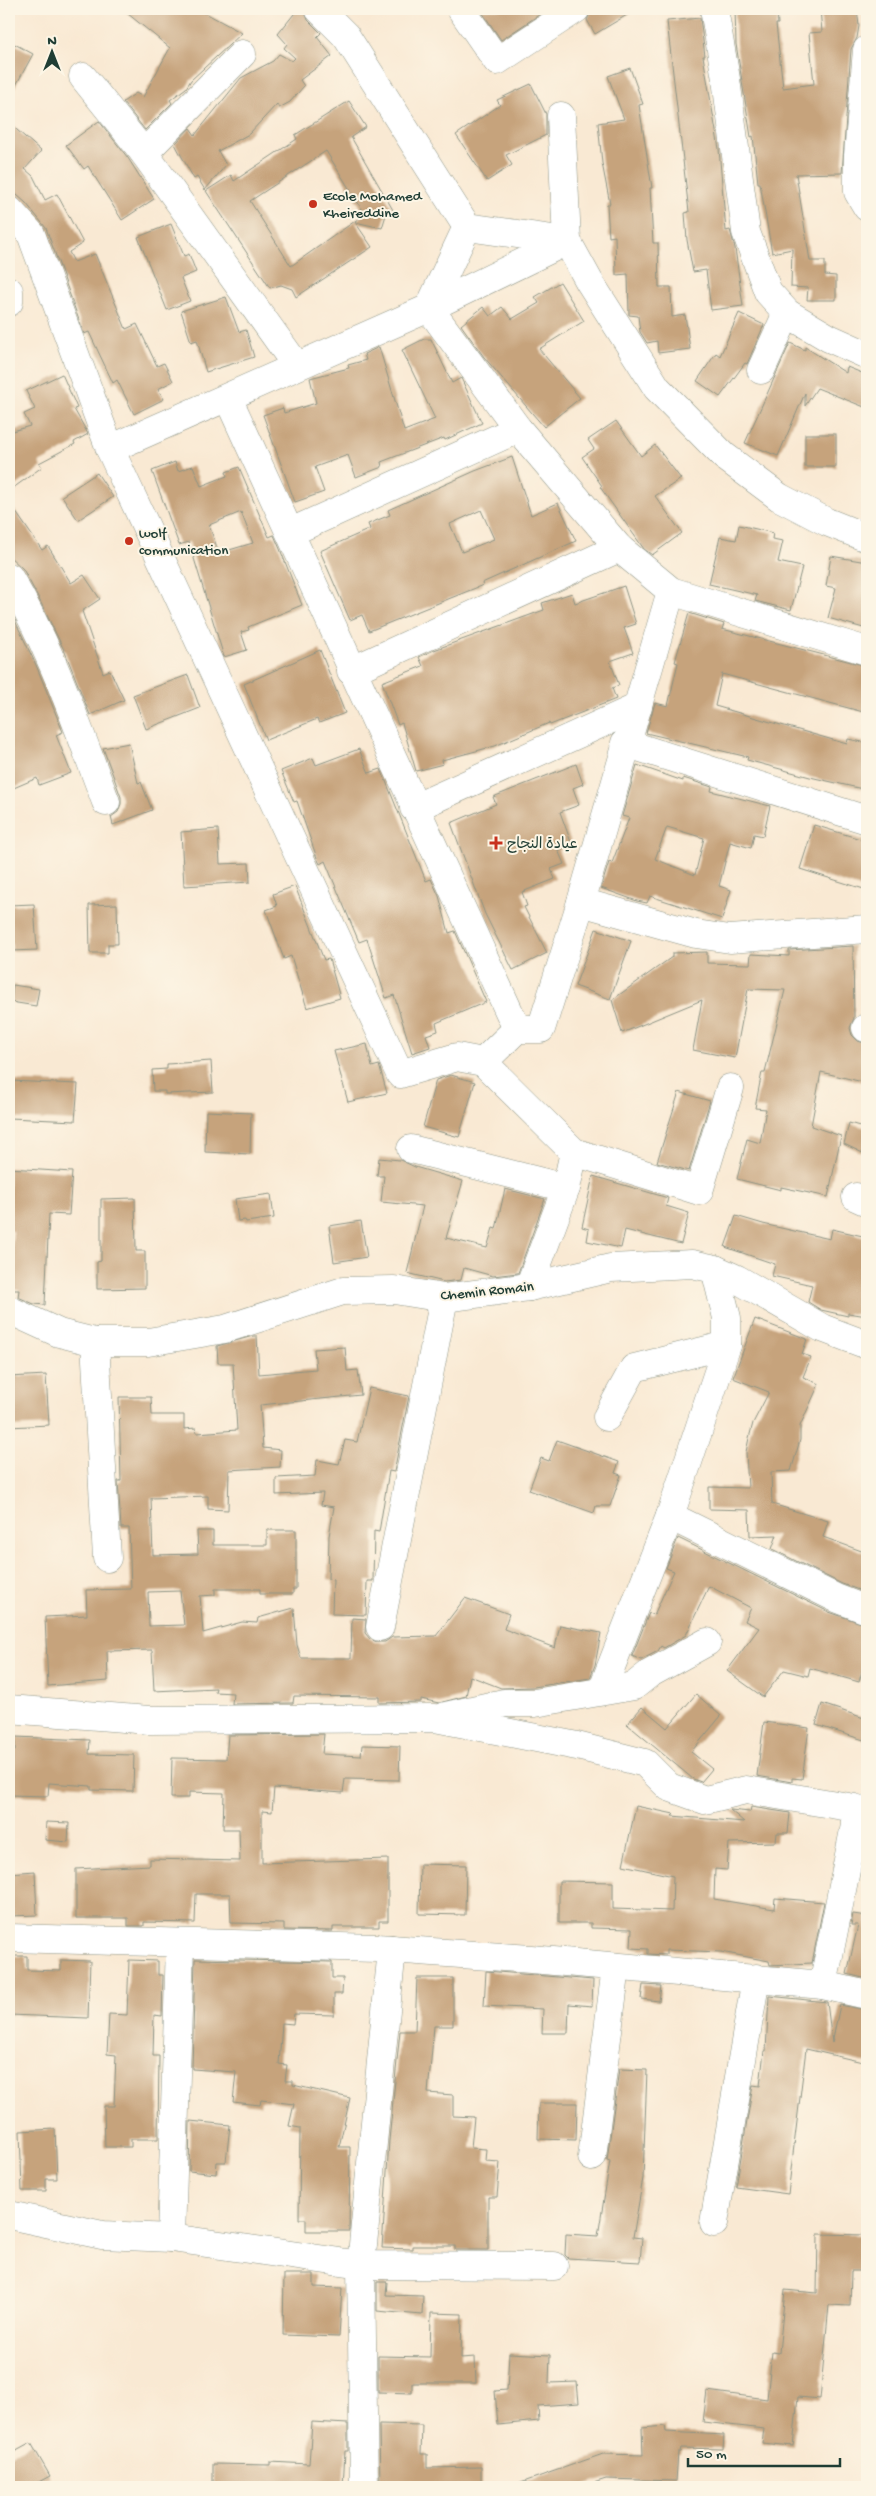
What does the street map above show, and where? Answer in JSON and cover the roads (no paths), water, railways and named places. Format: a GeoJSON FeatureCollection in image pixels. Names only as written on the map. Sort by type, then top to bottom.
{"type":"FeatureCollection","features":[{"type":"Feature","properties":{"kind":"street"},"geometry":{"type":"LineString","coordinates":[[319,9],[346,36],[467,227],[567,241]]}},
{"type":"Feature","properties":{"kind":"street"},"geometry":{"type":"LineString","coordinates":[[461,9],[497,61],[576,9]]}},
{"type":"Feature","properties":{"kind":"street"},"geometry":{"type":"LineString","coordinates":[[714,9],[726,78],[746,232],[768,292],[787,314],[829,338],[867,356]]}},
{"type":"Feature","properties":{"kind":"street"},"geometry":{"type":"LineString","coordinates":[[867,50],[858,155],[858,192],[867,207]]}},
{"type":"Feature","properties":{"kind":"street"},"geometry":{"type":"LineString","coordinates":[[144,153],[242,54]]}},
{"type":"Feature","properties":{"kind":"street"},"geometry":{"type":"LineString","coordinates":[[83,76],[144,153],[296,365]]}},
{"type":"Feature","properties":{"kind":"street"},"geometry":{"type":"LineString","coordinates":[[561,116],[567,241],[608,313],[657,388],[724,456],[779,497],[827,522],[867,538]]}},
{"type":"Feature","properties":{"kind":"street"},"geometry":{"type":"LineString","coordinates":[[9,210],[31,234],[110,449],[400,1074],[457,1057],[483,1062],[574,1152],[699,1191],[730,1088]]}},
{"type":"Feature","properties":{"kind":"street"},"geometry":{"type":"LineString","coordinates":[[429,308],[467,227]]}},
{"type":"Feature","properties":{"kind":"street"},"geometry":{"type":"LineString","coordinates":[[110,449],[228,398],[296,365],[429,308],[567,241]]}},
{"type":"Feature","properties":{"kind":"street"},"geometry":{"type":"LineString","coordinates":[[9,291],[9,302]]}},
{"type":"Feature","properties":{"kind":"street"},"geometry":{"type":"LineString","coordinates":[[429,308],[518,429],[619,548],[671,591],[867,651]]}},
{"type":"Feature","properties":{"kind":"street"},"geometry":{"type":"LineString","coordinates":[[762,370],[787,314]]}},
{"type":"Feature","properties":{"kind":"street"},"geometry":{"type":"LineString","coordinates":[[228,398],[351,671],[517,1029]]}},
{"type":"Feature","properties":{"kind":"street"},"geometry":{"type":"LineString","coordinates":[[290,532],[518,429]]}},
{"type":"Feature","properties":{"kind":"street"},"geometry":{"type":"LineString","coordinates":[[351,671],[619,548]]}},
{"type":"Feature","properties":{"kind":"street"},"geometry":{"type":"LineString","coordinates":[[9,577],[26,606],[47,653],[106,802]]}},
{"type":"Feature","properties":{"kind":"street"},"geometry":{"type":"LineString","coordinates":[[483,1062],[517,1029],[541,1029],[581,902],[671,591]]}},
{"type":"Feature","properties":{"kind":"street"},"geometry":{"type":"LineString","coordinates":[[414,808],[638,708]]}},
{"type":"Feature","properties":{"kind":"street"},"geometry":{"type":"LineString","coordinates":[[626,743],[867,820]]}},
{"type":"Feature","properties":{"kind":"street"},"geometry":{"type":"LineString","coordinates":[[581,902],[696,934],[730,939],[867,929]]}},
{"type":"Feature","properties":{"kind":"street"},"geometry":{"type":"LineString","coordinates":[[411,1149],[566,1188]]}},
{"type":"Feature","properties":{"kind":"street"},"geometry":{"type":"LineString","coordinates":[[529,1287],[566,1188],[574,1152]]}},
{"type":"Feature","properties":{"kind":"street","name":"Chemin Romain"},"geometry":{"type":"LineString","coordinates":[[9,1310],[59,1333],[95,1342],[148,1342],[225,1329],[343,1291],[394,1290],[444,1298],[529,1287],[611,1268],[692,1264],[715,1269],[738,1278],[822,1328],[867,1345]]}},
{"type":"Feature","properties":{"kind":"street"},"geometry":{"type":"LineString","coordinates":[[602,1690],[670,1516],[727,1344],[727,1318],[715,1269]]}},
{"type":"Feature","properties":{"kind":"street"},"geometry":{"type":"LineString","coordinates":[[380,1627],[444,1298]]}},
{"type":"Feature","properties":{"kind":"street"},"geometry":{"type":"LineString","coordinates":[[95,1342],[107,1558]]}},
{"type":"Feature","properties":{"kind":"street"},"geometry":{"type":"LineString","coordinates":[[607,1417],[634,1368],[727,1344]]}},
{"type":"Feature","properties":{"kind":"street"},"geometry":{"type":"LineString","coordinates":[[670,1516],[836,1598],[867,1610]]}},
{"type":"Feature","properties":{"kind":"street"},"geometry":{"type":"LineString","coordinates":[[435,1718],[504,1703],[535,1703],[634,1686],[649,1674],[707,1642]]}},
{"type":"Feature","properties":{"kind":"street"},"geometry":{"type":"LineString","coordinates":[[9,1709],[148,1720],[435,1718],[577,1746],[645,1763],[669,1787],[705,1800],[746,1790],[855,1808],[855,1824],[823,1985]]}},
{"type":"Feature","properties":{"kind":"street"},"geometry":{"type":"LineString","coordinates":[[9,1938],[392,1949],[756,1978],[823,1985],[867,1995]]}},
{"type":"Feature","properties":{"kind":"street"},"geometry":{"type":"LineString","coordinates":[[171,2238],[180,1944]]}},
{"type":"Feature","properties":{"kind":"street"},"geometry":{"type":"LineString","coordinates":[[364,2487],[360,2264],[392,1949]]}},
{"type":"Feature","properties":{"kind":"street"},"geometry":{"type":"LineString","coordinates":[[592,2157],[616,1967]]}},
{"type":"Feature","properties":{"kind":"street"},"geometry":{"type":"LineString","coordinates":[[714,2223],[756,1978]]}},
{"type":"Feature","properties":{"kind":"street"},"geometry":{"type":"LineString","coordinates":[[9,2215],[102,2236],[171,2238],[360,2264],[554,2266]]}},
{"type":"Feature","properties":{"kind":"place","name":"Ecole Mohamed Kheireddine"},"geometry":{"type":"Point","coordinates":[313,204]}},
{"type":"Feature","properties":{"kind":"place","name":"wolf communication"},"geometry":{"type":"Point","coordinates":[129,541]}},
{"type":"Feature","properties":{"kind":"place","name":"عيادة النجاح"},"geometry":{"type":"Point","coordinates":[496,843]}}]}
